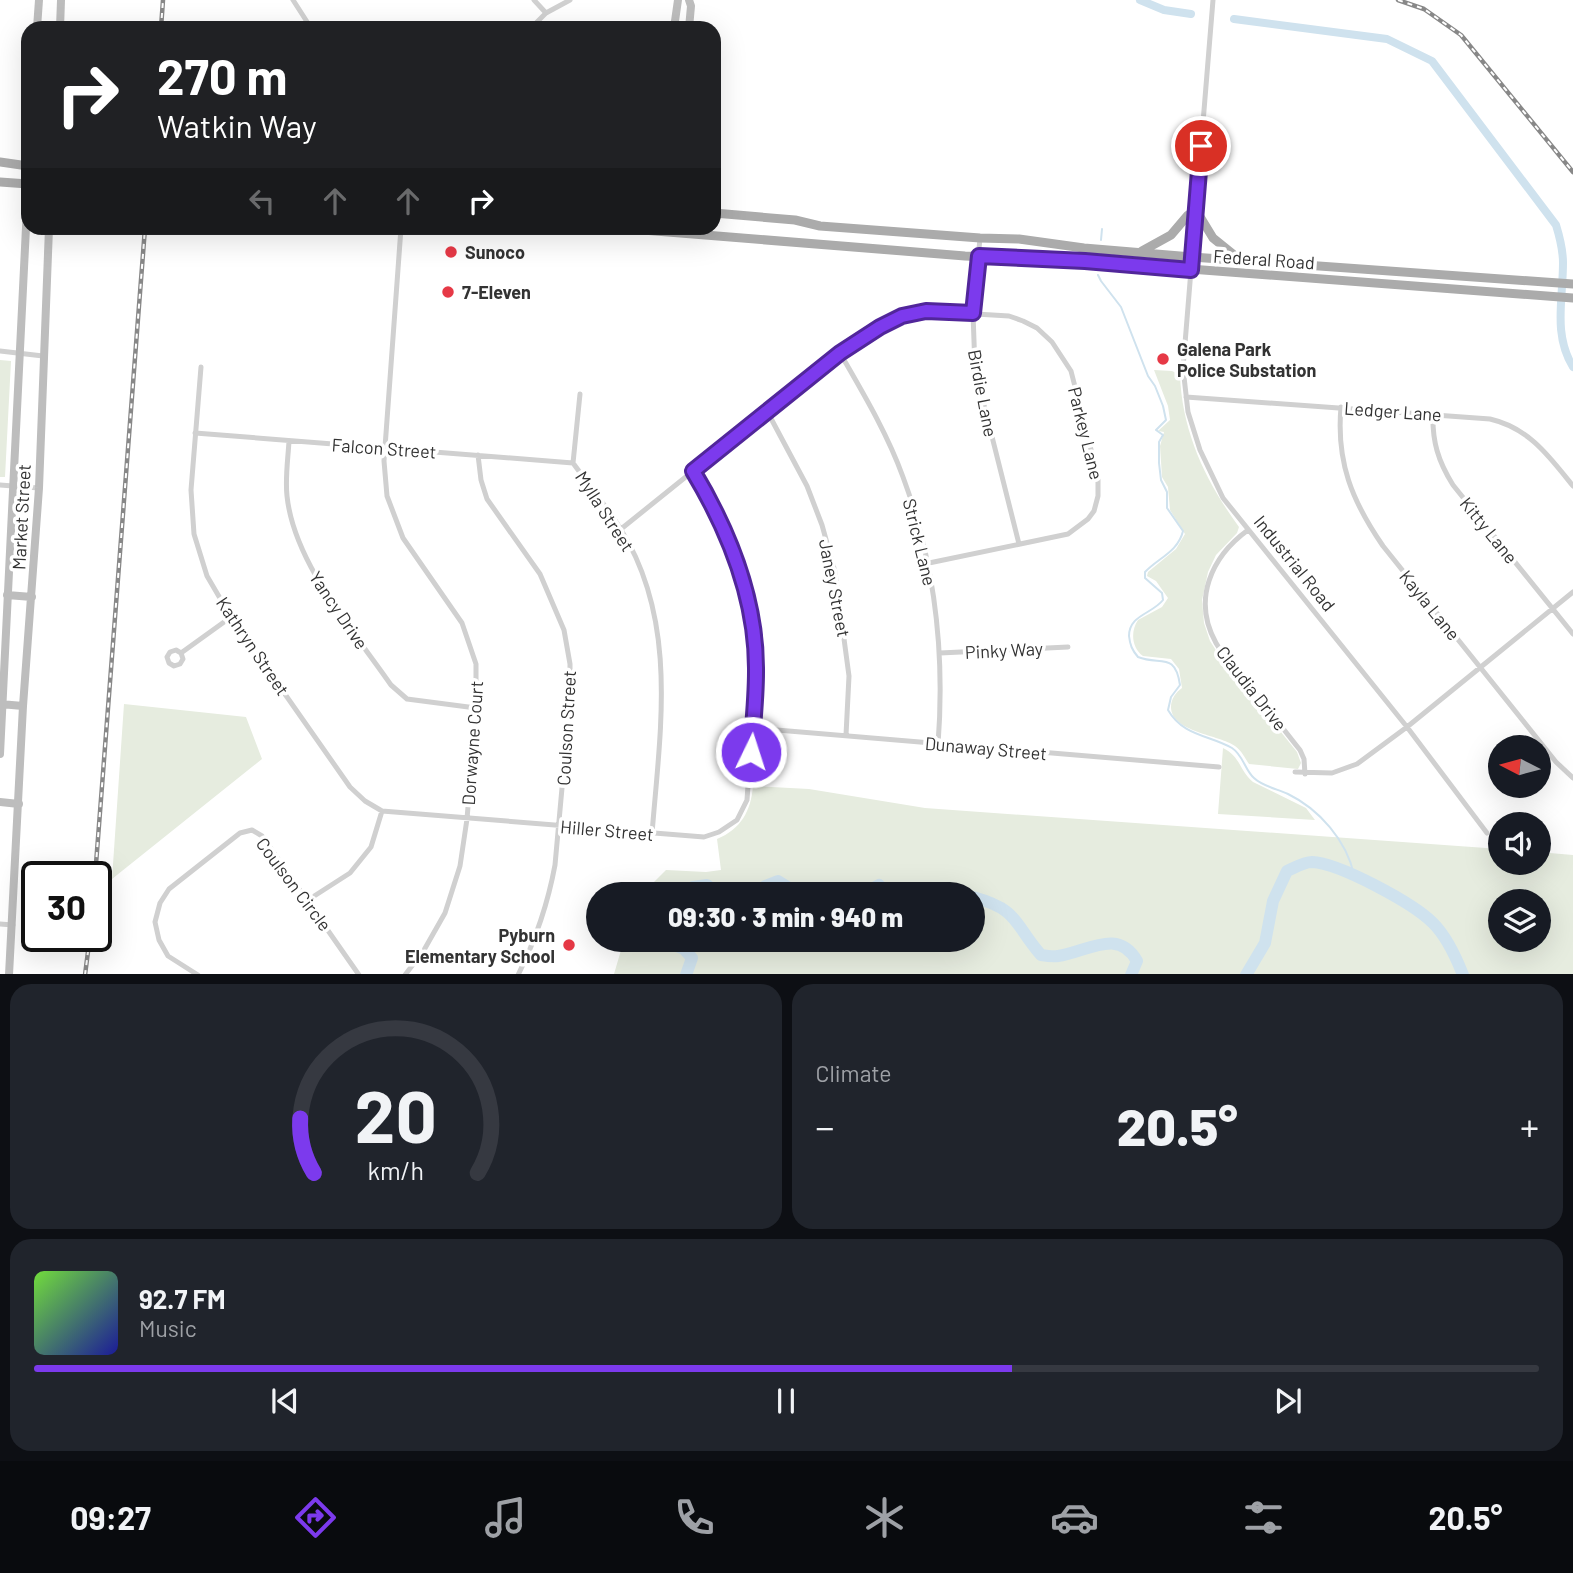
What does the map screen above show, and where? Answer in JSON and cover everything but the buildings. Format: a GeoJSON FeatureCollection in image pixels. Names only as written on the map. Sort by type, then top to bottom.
{"type":"FeatureCollection","features":[{"type":"Feature","properties":{"kind":"main road"},"geometry":{"type":"LineString","coordinates":[[38,21],[39,0]]}},
{"type":"Feature","properties":{"kind":"main road"},"geometry":{"type":"LineString","coordinates":[[60,21],[61,0]]}},
{"type":"Feature","properties":{"kind":"main road"},"geometry":{"type":"LineString","coordinates":[[675,21],[678,0]]}},
{"type":"Feature","properties":{"kind":"main road"},"geometry":{"type":"LineString","coordinates":[[689,0],[689,21]]}},
{"type":"Feature","properties":{"kind":"main road"},"geometry":{"type":"LineString","coordinates":[[0,162],[21,165]]}},
{"type":"Feature","properties":{"kind":"main road"},"geometry":{"type":"LineString","coordinates":[[0,182],[21,185]]}},
{"type":"Feature","properties":{"kind":"main road"},"geometry":{"type":"LineString","coordinates":[[1138,252],[1171,235],[1188,215],[1196,210],[1213,238],[1241,260]]}},
{"type":"Feature","properties":{"kind":"main road","name":"Federal Road"},"geometry":{"type":"LineString","coordinates":[[721,214],[795,220],[831,227],[1020,239],[1192,257],[1573,284]]}},
{"type":"Feature","properties":{"kind":"main road"},"geometry":{"type":"LineString","coordinates":[[829,245],[831,227]]}},
{"type":"Feature","properties":{"kind":"main road","name":"Federal Road"},"geometry":{"type":"LineString","coordinates":[[721,234],[829,245],[1085,261],[1573,298]]}},
{"type":"Feature","properties":{"kind":"main road","name":"Market Street"},"geometry":{"type":"LineString","coordinates":[[0,754],[26,235]]}},
{"type":"Feature","properties":{"kind":"main road","name":"Market Street"},"geometry":{"type":"LineString","coordinates":[[9,974],[23,706],[39,488],[49,235]]}},
{"type":"Feature","properties":{"kind":"main road"},"geometry":{"type":"LineString","coordinates":[[1302,278],[1303,264]]}},
{"type":"Feature","properties":{"kind":"main road"},"geometry":{"type":"LineString","coordinates":[[1439,289],[1440,274]]}},
{"type":"Feature","properties":{"kind":"main road"},"geometry":{"type":"LineString","coordinates":[[7,595],[32,597]]}},
{"type":"Feature","properties":{"kind":"main road"},"geometry":{"type":"LineString","coordinates":[[1,704],[23,706]]}},
{"type":"Feature","properties":{"kind":"main road"},"geometry":{"type":"LineString","coordinates":[[0,802],[19,804]]}},
{"type":"Feature","properties":{"kind":"street"},"geometry":{"type":"LineString","coordinates":[[293,0],[306,21]]}},
{"type":"Feature","properties":{"kind":"street"},"geometry":{"type":"LineString","coordinates":[[534,0],[545,13]]}},
{"type":"Feature","properties":{"kind":"street"},"geometry":{"type":"LineString","coordinates":[[538,21],[545,13],[570,0]]}},
{"type":"Feature","properties":{"kind":"street","name":"Industrial Road"},"geometry":{"type":"LineString","coordinates":[[1213,0],[1183,368],[1186,397],[1200,450],[1223,498],[1487,833]]}},
{"type":"Feature","properties":{"kind":"street","name":"Dorwayne Court"},"geometry":{"type":"LineString","coordinates":[[400,235],[385,450],[387,496],[403,538],[462,623],[476,664],[476,708],[467,819],[460,866],[449,903],[424,950],[406,974]]}},
{"type":"Feature","properties":{"kind":"street","name":"Birdie Lane"},"geometry":{"type":"LineString","coordinates":[[981,238],[973,313],[975,369],[1019,544]]}},
{"type":"Feature","properties":{"kind":"street","name":"Parkey Lane"},"geometry":{"type":"LineString","coordinates":[[621,529],[840,353],[880,327],[902,316],[926,311],[1009,316],[1037,328],[1052,342],[1071,371],[1098,477],[1097,503],[1083,524],[1068,534],[929,563]]}},
{"type":"Feature","properties":{"kind":"street"},"geometry":{"type":"LineString","coordinates":[[0,351],[43,356]]}},
{"type":"Feature","properties":{"kind":"street","name":"Strick Lane"},"geometry":{"type":"LineString","coordinates":[[840,353],[878,421],[903,477],[929,563],[940,653],[941,706],[938,745]]}},
{"type":"Feature","properties":{"kind":"street","name":"Kathryn Street"},"geometry":{"type":"LineString","coordinates":[[201,367],[191,490],[194,534],[208,576],[231,617],[350,787],[365,801],[382,811]]}},
{"type":"Feature","properties":{"kind":"street","name":"Mylla Street"},"geometry":{"type":"LineString","coordinates":[[580,394],[573,463],[621,529],[645,581],[656,617],[663,697],[652,834]]}},
{"type":"Feature","properties":{"kind":"street","name":"Ledger Lane"},"geometry":{"type":"LineString","coordinates":[[1186,397],[1490,419],[1514,427],[1539,444],[1573,486]]}},
{"type":"Feature","properties":{"kind":"street","name":"Kayla Lane"},"geometry":{"type":"LineString","coordinates":[[1341,407],[1340,440],[1348,485],[1364,518],[1382,546],[1556,762],[1573,778]]}},
{"type":"Feature","properties":{"kind":"street","name":"Janey Street"},"geometry":{"type":"LineString","coordinates":[[767,411],[807,486],[822,525],[835,572],[849,676],[846,735]]}},
{"type":"Feature","properties":{"kind":"street","name":"Kitty Lane"},"geometry":{"type":"LineString","coordinates":[[1433,413],[1434,445],[1445,473],[1573,634]]}},
{"type":"Feature","properties":{"kind":"street","name":"Falcon Street"},"geometry":{"type":"LineString","coordinates":[[195,433],[573,463]]}},
{"type":"Feature","properties":{"kind":"street","name":"Yancy Drive"},"geometry":{"type":"LineString","coordinates":[[289,441],[287,495],[294,528],[306,562],[391,685],[407,699],[476,708]]}},
{"type":"Feature","properties":{"kind":"street","name":"Coulson Street"},"geometry":{"type":"LineString","coordinates":[[478,455],[487,499],[540,574],[564,630],[570,664],[570,700],[559,826],[550,889],[537,934],[518,974]]}},
{"type":"Feature","properties":{"kind":"street"},"geometry":{"type":"LineString","coordinates":[[693,471],[717,511],[741,574],[751,623],[756,670],[753,728]]}},
{"type":"Feature","properties":{"kind":"street"},"geometry":{"type":"LineString","coordinates":[[0,485],[39,488]]}},
{"type":"Feature","properties":{"kind":"street","name":"Claudia Drive"},"geometry":{"type":"LineString","coordinates":[[1248,530],[1231,543],[1212,570],[1206,601],[1208,623],[1218,646],[1300,750],[1305,774]]}},
{"type":"Feature","properties":{"kind":"street"},"geometry":{"type":"LineString","coordinates":[[1295,772],[1318,774],[1344,770],[1357,764],[1573,592]]}},
{"type":"Feature","properties":{"kind":"street"},"geometry":{"type":"LineString","coordinates":[[181,653],[231,617]]}},
{"type":"Feature","properties":{"kind":"street","name":"Pinky Way"},"geometry":{"type":"LineString","coordinates":[[940,653],[1068,647]]}},
{"type":"Feature","properties":{"kind":"street","name":"Dunaway Street"},"geometry":{"type":"LineString","coordinates":[[753,728],[1219,767]]}},
{"type":"Feature","properties":{"kind":"street","name":"Hiller Street"},"geometry":{"type":"LineString","coordinates":[[467,819],[704,837],[719,832],[737,820],[747,800],[753,728]]}},
{"type":"Feature","properties":{"kind":"street"},"geometry":{"type":"LineString","coordinates":[[307,900],[350,873],[371,847],[382,811],[467,819]]}},
{"type":"Feature","properties":{"kind":"street","name":"Coulson Circle"},"geometry":{"type":"LineString","coordinates":[[196,974],[168,956],[159,940],[155,922],[160,903],[169,889],[240,832],[252,830],[261,836],[358,974]]}},
{"type":"Feature","properties":{"kind":"street"},"geometry":{"type":"LineString","coordinates":[[0,924],[13,925]]}},
{"type":"Feature","properties":{"kind":"shaded area"},"geometry":{"type":"Polygon","coordinates":[[[0,360],[11,361],[5,477],[0,477],[0,360]]]}},
{"type":"Feature","properties":{"kind":"shaded area"},"geometry":{"type":"Polygon","coordinates":[[[1154,370],[1172,371],[1180,375],[1185,416],[1198,456],[1216,492],[1239,527],[1237,533],[1216,555],[1208,572],[1202,600],[1204,623],[1210,641],[1297,752],[1301,763],[1298,769],[1249,764],[1235,746],[1197,732],[1179,722],[1171,707],[1174,696],[1182,688],[1179,669],[1171,659],[1143,656],[1134,644],[1133,635],[1138,620],[1162,607],[1168,598],[1156,581],[1147,576],[1148,572],[1176,549],[1185,534],[1170,510],[1168,487],[1162,477],[1160,446],[1164,432],[1158,431],[1170,420],[1168,406],[1154,370]]]}},
{"type":"Feature","properties":{"kind":"shaded area"},"geometry":{"type":"Polygon","coordinates":[[[124,704],[246,717],[262,759],[112,879],[124,704]]]}},
{"type":"Feature","properties":{"kind":"shaded area"},"geometry":{"type":"Polygon","coordinates":[[[1223,748],[1233,755],[1253,782],[1306,808],[1315,820],[1218,814],[1223,748]]]}},
{"type":"Feature","properties":{"kind":"shaded area"},"geometry":{"type":"Polygon","coordinates":[[[753,786],[809,789],[925,808],[1488,848],[1488,875],[1551,875],[1551,853],[1573,855],[1573,974],[614,974],[620,952],[985,952],[985,882],[654,882],[666,870],[721,870],[717,839],[732,830],[747,811],[753,786]]]}},
{"type":"Feature","properties":{"kind":"waterway"},"geometry":{"type":"LineString","coordinates":[[1140,0],[1164,10],[1191,14]]}},
{"type":"Feature","properties":{"kind":"waterway"},"geometry":{"type":"LineString","coordinates":[[1234,19],[1387,39],[1432,61],[1556,225],[1563,258],[1561,329],[1567,355],[1573,367]]}},
{"type":"Feature","properties":{"kind":"waterway"},"geometry":{"type":"LineString","coordinates":[[1101,240],[1102,229]]}},
{"type":"Feature","properties":{"kind":"waterway"},"geometry":{"type":"LineString","coordinates":[[1098,275],[1121,307],[1163,406],[1166,420],[1156,430],[1163,435],[1159,442],[1161,480],[1167,492],[1167,508],[1183,531],[1172,550],[1145,572],[1145,578],[1162,593],[1163,600],[1133,623],[1129,636],[1132,647],[1138,657],[1170,664],[1178,674],[1180,685],[1171,697],[1168,710],[1174,719],[1189,730],[1232,748],[1257,781],[1299,800],[1321,817],[1345,850],[1354,875]]}},
{"type":"Feature","properties":{"kind":"waterway"},"geometry":{"type":"LineString","coordinates":[[1247,974],[1265,943],[1273,901],[1287,871],[1312,862],[1357,876],[1423,915],[1442,934],[1463,974]]}},
{"type":"Feature","properties":{"kind":"waterway"},"geometry":{"type":"LineString","coordinates":[[775,882],[780,882]]}},
{"type":"Feature","properties":{"kind":"waterway"},"geometry":{"type":"LineString","coordinates":[[985,901],[1008,913],[1041,955],[1069,954],[1101,944],[1121,945],[1137,961],[1131,974]]}},
{"type":"Feature","properties":{"kind":"waterway"},"geometry":{"type":"LineString","coordinates":[[686,974],[692,958],[687,952]]}},
{"type":"Feature","properties":{"kind":"railway"},"geometry":{"type":"LineString","coordinates":[[162,21],[163,0]]}},
{"type":"Feature","properties":{"kind":"railway"},"geometry":{"type":"LineString","coordinates":[[1398,0],[1424,9],[1461,35],[1573,172]]}},
{"type":"Feature","properties":{"kind":"railway"},"geometry":{"type":"LineString","coordinates":[[96,861],[144,235]]}},
{"type":"Feature","properties":{"kind":"railway"},"geometry":{"type":"LineString","coordinates":[[85,974],[88,952]]}},
{"type":"Feature","properties":{"kind":"place","name":"Sunoco"},"geometry":{"type":"Point","coordinates":[451,252]}},
{"type":"Feature","properties":{"kind":"place","name":"7-Eleven"},"geometry":{"type":"Point","coordinates":[448,292]}},
{"type":"Feature","properties":{"kind":"place","name":"Galena Park Police Substation"},"geometry":{"type":"Point","coordinates":[1163,359]}},
{"type":"Feature","properties":{"kind":"place","name":"Pyburn Elementary School"},"geometry":{"type":"Point","coordinates":[569,945]}},
{"type":"Feature","properties":{"kind":"route"},"geometry":{"type":"LineString","coordinates":[[751,752],[756,670],[751,623],[741,574],[717,511],[693,471],[840,353],[880,327],[902,316],[926,311],[973,313],[979,256],[1191,270],[1201,146]]}}]}
